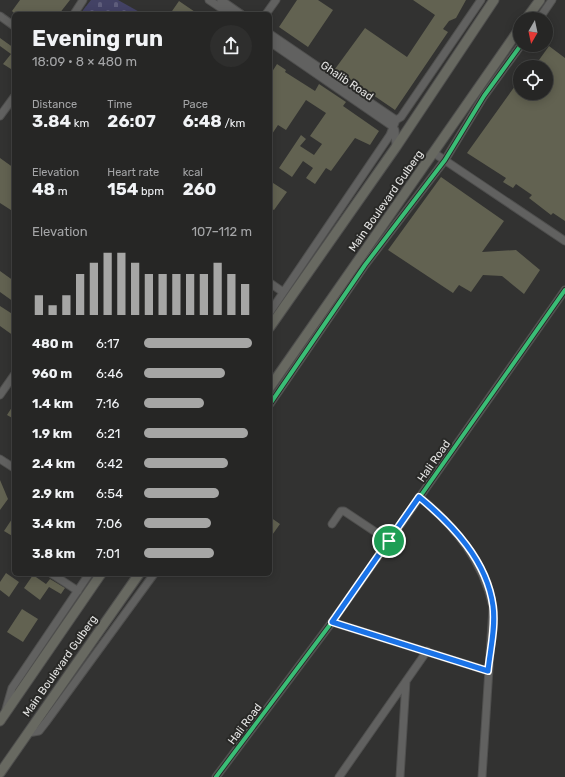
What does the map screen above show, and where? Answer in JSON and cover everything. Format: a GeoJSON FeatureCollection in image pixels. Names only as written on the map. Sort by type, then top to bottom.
{"type":"FeatureCollection","features":[{"type":"Feature","properties":{"kind":"main road","name":"Main Boulevard Gulberg"},"geometry":{"type":"LineString","coordinates":[[272,324],[396,147],[494,0]]}},
{"type":"Feature","properties":{"kind":"main road"},"geometry":{"type":"LineString","coordinates":[[531,12],[540,0]]}},
{"type":"Feature","properties":{"kind":"main road","name":"Main Boulevard Gulberg"},"geometry":{"type":"LineString","coordinates":[[272,384],[513,38]]}},
{"type":"Feature","properties":{"kind":"main road","name":"Main Boulevard Gulberg"},"geometry":{"type":"LineString","coordinates":[[3,717],[100,576]]}},
{"type":"Feature","properties":{"kind":"main road","name":"Main Boulevard Gulberg"},"geometry":{"type":"LineString","coordinates":[[0,773],[138,576]]}},
{"type":"Feature","properties":{"kind":"street"},"geometry":{"type":"LineString","coordinates":[[75,12],[83,0]]}},
{"type":"Feature","properties":{"kind":"street"},"geometry":{"type":"LineString","coordinates":[[209,0],[227,12]]}},
{"type":"Feature","properties":{"kind":"street"},"geometry":{"type":"LineString","coordinates":[[221,0],[238,12]]}},
{"type":"Feature","properties":{"kind":"street"},"geometry":{"type":"LineString","coordinates":[[267,12],[276,0]]}},
{"type":"Feature","properties":{"kind":"street"},"geometry":{"type":"LineString","coordinates":[[272,309],[390,135],[394,123],[401,117],[481,0]]}},
{"type":"Feature","properties":{"kind":"street"},"geometry":{"type":"LineString","coordinates":[[544,12],[552,0]]}},
{"type":"Feature","properties":{"kind":"street"},"geometry":{"type":"LineString","coordinates":[[0,16],[12,25]]}},
{"type":"Feature","properties":{"kind":"street","name":"Ghalib Road"},"geometry":{"type":"LineString","coordinates":[[272,35],[394,123]]}},
{"type":"Feature","properties":{"kind":"street","name":"Ghalib Road"},"geometry":{"type":"LineString","coordinates":[[272,43],[394,123]]}},
{"type":"Feature","properties":{"kind":"street"},"geometry":{"type":"LineString","coordinates":[[272,401],[365,266],[445,160],[481,102],[516,52]]}},
{"type":"Feature","properties":{"kind":"street"},"geometry":{"type":"LineString","coordinates":[[0,116],[12,100]]}},
{"type":"Feature","properties":{"kind":"street"},"geometry":{"type":"LineString","coordinates":[[394,123],[396,147]]}},
{"type":"Feature","properties":{"kind":"street"},"geometry":{"type":"LineString","coordinates":[[434,153],[565,241]]}},
{"type":"Feature","properties":{"kind":"street"},"geometry":{"type":"LineString","coordinates":[[272,284],[283,292]]}},
{"type":"Feature","properties":{"kind":"street","name":"Hali Road"},"geometry":{"type":"LineString","coordinates":[[216,777],[332,622],[565,290]]}},
{"type":"Feature","properties":{"kind":"street"},"geometry":{"type":"LineString","coordinates":[[0,395],[12,378]]}},
{"type":"Feature","properties":{"kind":"street"},"geometry":{"type":"LineString","coordinates":[[0,459],[12,467]]}},
{"type":"Feature","properties":{"kind":"street"},"geometry":{"type":"LineString","coordinates":[[419,497],[439,514],[460,536],[477,562],[489,589],[493,607],[482,777]]}},
{"type":"Feature","properties":{"kind":"street"},"geometry":{"type":"LineString","coordinates":[[332,524],[340,511],[344,511],[389,541]]}},
{"type":"Feature","properties":{"kind":"street"},"geometry":{"type":"LineString","coordinates":[[55,576],[78,591]]}},
{"type":"Feature","properties":{"kind":"street"},"geometry":{"type":"LineString","coordinates":[[3,717],[12,688],[88,576]]}},
{"type":"Feature","properties":{"kind":"street"},"geometry":{"type":"LineString","coordinates":[[28,733],[39,731],[153,576]]}},
{"type":"Feature","properties":{"kind":"street"},"geometry":{"type":"LineString","coordinates":[[332,622],[488,671]]}},
{"type":"Feature","properties":{"kind":"street"},"geometry":{"type":"LineString","coordinates":[[338,777],[427,651]]}},
{"type":"Feature","properties":{"kind":"street"},"geometry":{"type":"LineString","coordinates":[[400,777],[406,681]]}},
{"type":"Feature","properties":{"kind":"green space"},"geometry":{"type":"Polygon","coordinates":[[[91,0],[118,0],[139,12],[82,12],[91,0]]]}},
{"type":"Feature","properties":{"kind":"building"},"geometry":{"type":"Polygon","coordinates":[[[20,0],[70,0],[61,12],[12,11],[20,0]]]}},
{"type":"Feature","properties":{"kind":"building"},"geometry":{"type":"Polygon","coordinates":[[[297,0],[318,0],[333,10],[308,47],[279,27],[297,0]]]}},
{"type":"Feature","properties":{"kind":"building"},"geometry":{"type":"Polygon","coordinates":[[[413,0],[466,0],[456,18],[449,21],[443,29],[448,32],[395,110],[335,69],[365,28],[407,57],[435,15],[413,0]]]}},
{"type":"Feature","properties":{"kind":"building"},"geometry":{"type":"Polygon","coordinates":[[[179,1],[195,12],[171,12],[179,1]]]}},
{"type":"Feature","properties":{"kind":"building"},"geometry":{"type":"Polygon","coordinates":[[[0,38],[12,47],[11,69],[3,64],[11,54],[0,46],[0,38]]]}},
{"type":"Feature","properties":{"kind":"building"},"geometry":{"type":"Polygon","coordinates":[[[553,49],[565,58],[565,221],[553,213],[551,215],[529,198],[532,195],[516,184],[513,188],[503,182],[506,178],[467,153],[513,89],[513,100],[553,100],[553,60],[539,60],[545,52],[553,52],[553,49]]]}},
{"type":"Feature","properties":{"kind":"building"},"geometry":{"type":"Polygon","coordinates":[[[277,64],[286,70],[285,72],[315,91],[319,84],[346,102],[343,106],[379,131],[370,145],[355,138],[331,171],[326,168],[315,184],[306,178],[313,168],[303,161],[292,177],[279,168],[301,135],[306,139],[300,146],[314,155],[322,144],[310,136],[326,113],[306,100],[286,130],[278,125],[272,134],[272,72],[277,64]]]}},
{"type":"Feature","properties":{"kind":"building"},"geometry":{"type":"Polygon","coordinates":[[[0,158],[12,167],[12,211],[0,203],[0,158]]]}},
{"type":"Feature","properties":{"kind":"building"},"geometry":{"type":"Polygon","coordinates":[[[441,177],[504,221],[482,252],[516,250],[540,270],[524,294],[502,276],[483,275],[471,292],[459,285],[453,293],[388,250],[441,177]]]}},
{"type":"Feature","properties":{"kind":"building"},"geometry":{"type":"Polygon","coordinates":[[[272,182],[287,192],[274,210],[272,209],[272,182]]]}},
{"type":"Feature","properties":{"kind":"building"},"geometry":{"type":"Polygon","coordinates":[[[0,271],[12,280],[12,301],[0,292],[0,271]]]}},
{"type":"Feature","properties":{"kind":"building"},"geometry":{"type":"Polygon","coordinates":[[[0,306],[12,314],[12,335],[0,326],[0,306]]]}},
{"type":"Feature","properties":{"kind":"building"},"geometry":{"type":"Polygon","coordinates":[[[12,407],[12,418],[7,415],[12,407]]]}},
{"type":"Feature","properties":{"kind":"building"},"geometry":{"type":"Polygon","coordinates":[[[0,480],[8,499],[0,510],[0,480]]]}},
{"type":"Feature","properties":{"kind":"building"},"geometry":{"type":"Polygon","coordinates":[[[272,518],[280,524],[272,535],[272,518]]]}},
{"type":"Feature","properties":{"kind":"building"},"geometry":{"type":"Polygon","coordinates":[[[12,519],[12,536],[4,531],[12,519]]]}},
{"type":"Feature","properties":{"kind":"building"},"geometry":{"type":"Polygon","coordinates":[[[6,573],[19,582],[9,597],[0,590],[0,582],[6,573]]]}},
{"type":"Feature","properties":{"kind":"building"},"geometry":{"type":"Polygon","coordinates":[[[32,576],[34,576],[46,584],[50,579],[65,588],[61,594],[49,587],[40,600],[24,588],[32,576]]]}},
{"type":"Feature","properties":{"kind":"building"},"geometry":{"type":"Polygon","coordinates":[[[22,609],[38,619],[23,642],[7,632],[22,609]]]}},
{"type":"Feature","properties":{"kind":"cycle path"},"geometry":{"type":"LineString","coordinates":[[272,401],[365,265],[445,160],[484,96],[516,52]]}},
{"type":"Feature","properties":{"kind":"cycle path"},"geometry":{"type":"LineString","coordinates":[[216,777],[332,622],[565,290]]}},
{"type":"Feature","properties":{"kind":"route"},"geometry":{"type":"LineString","coordinates":[[419,497],[439,514],[460,536],[477,562],[489,589],[493,607],[493,626],[488,671],[332,622],[389,541],[419,497]]}}]}
